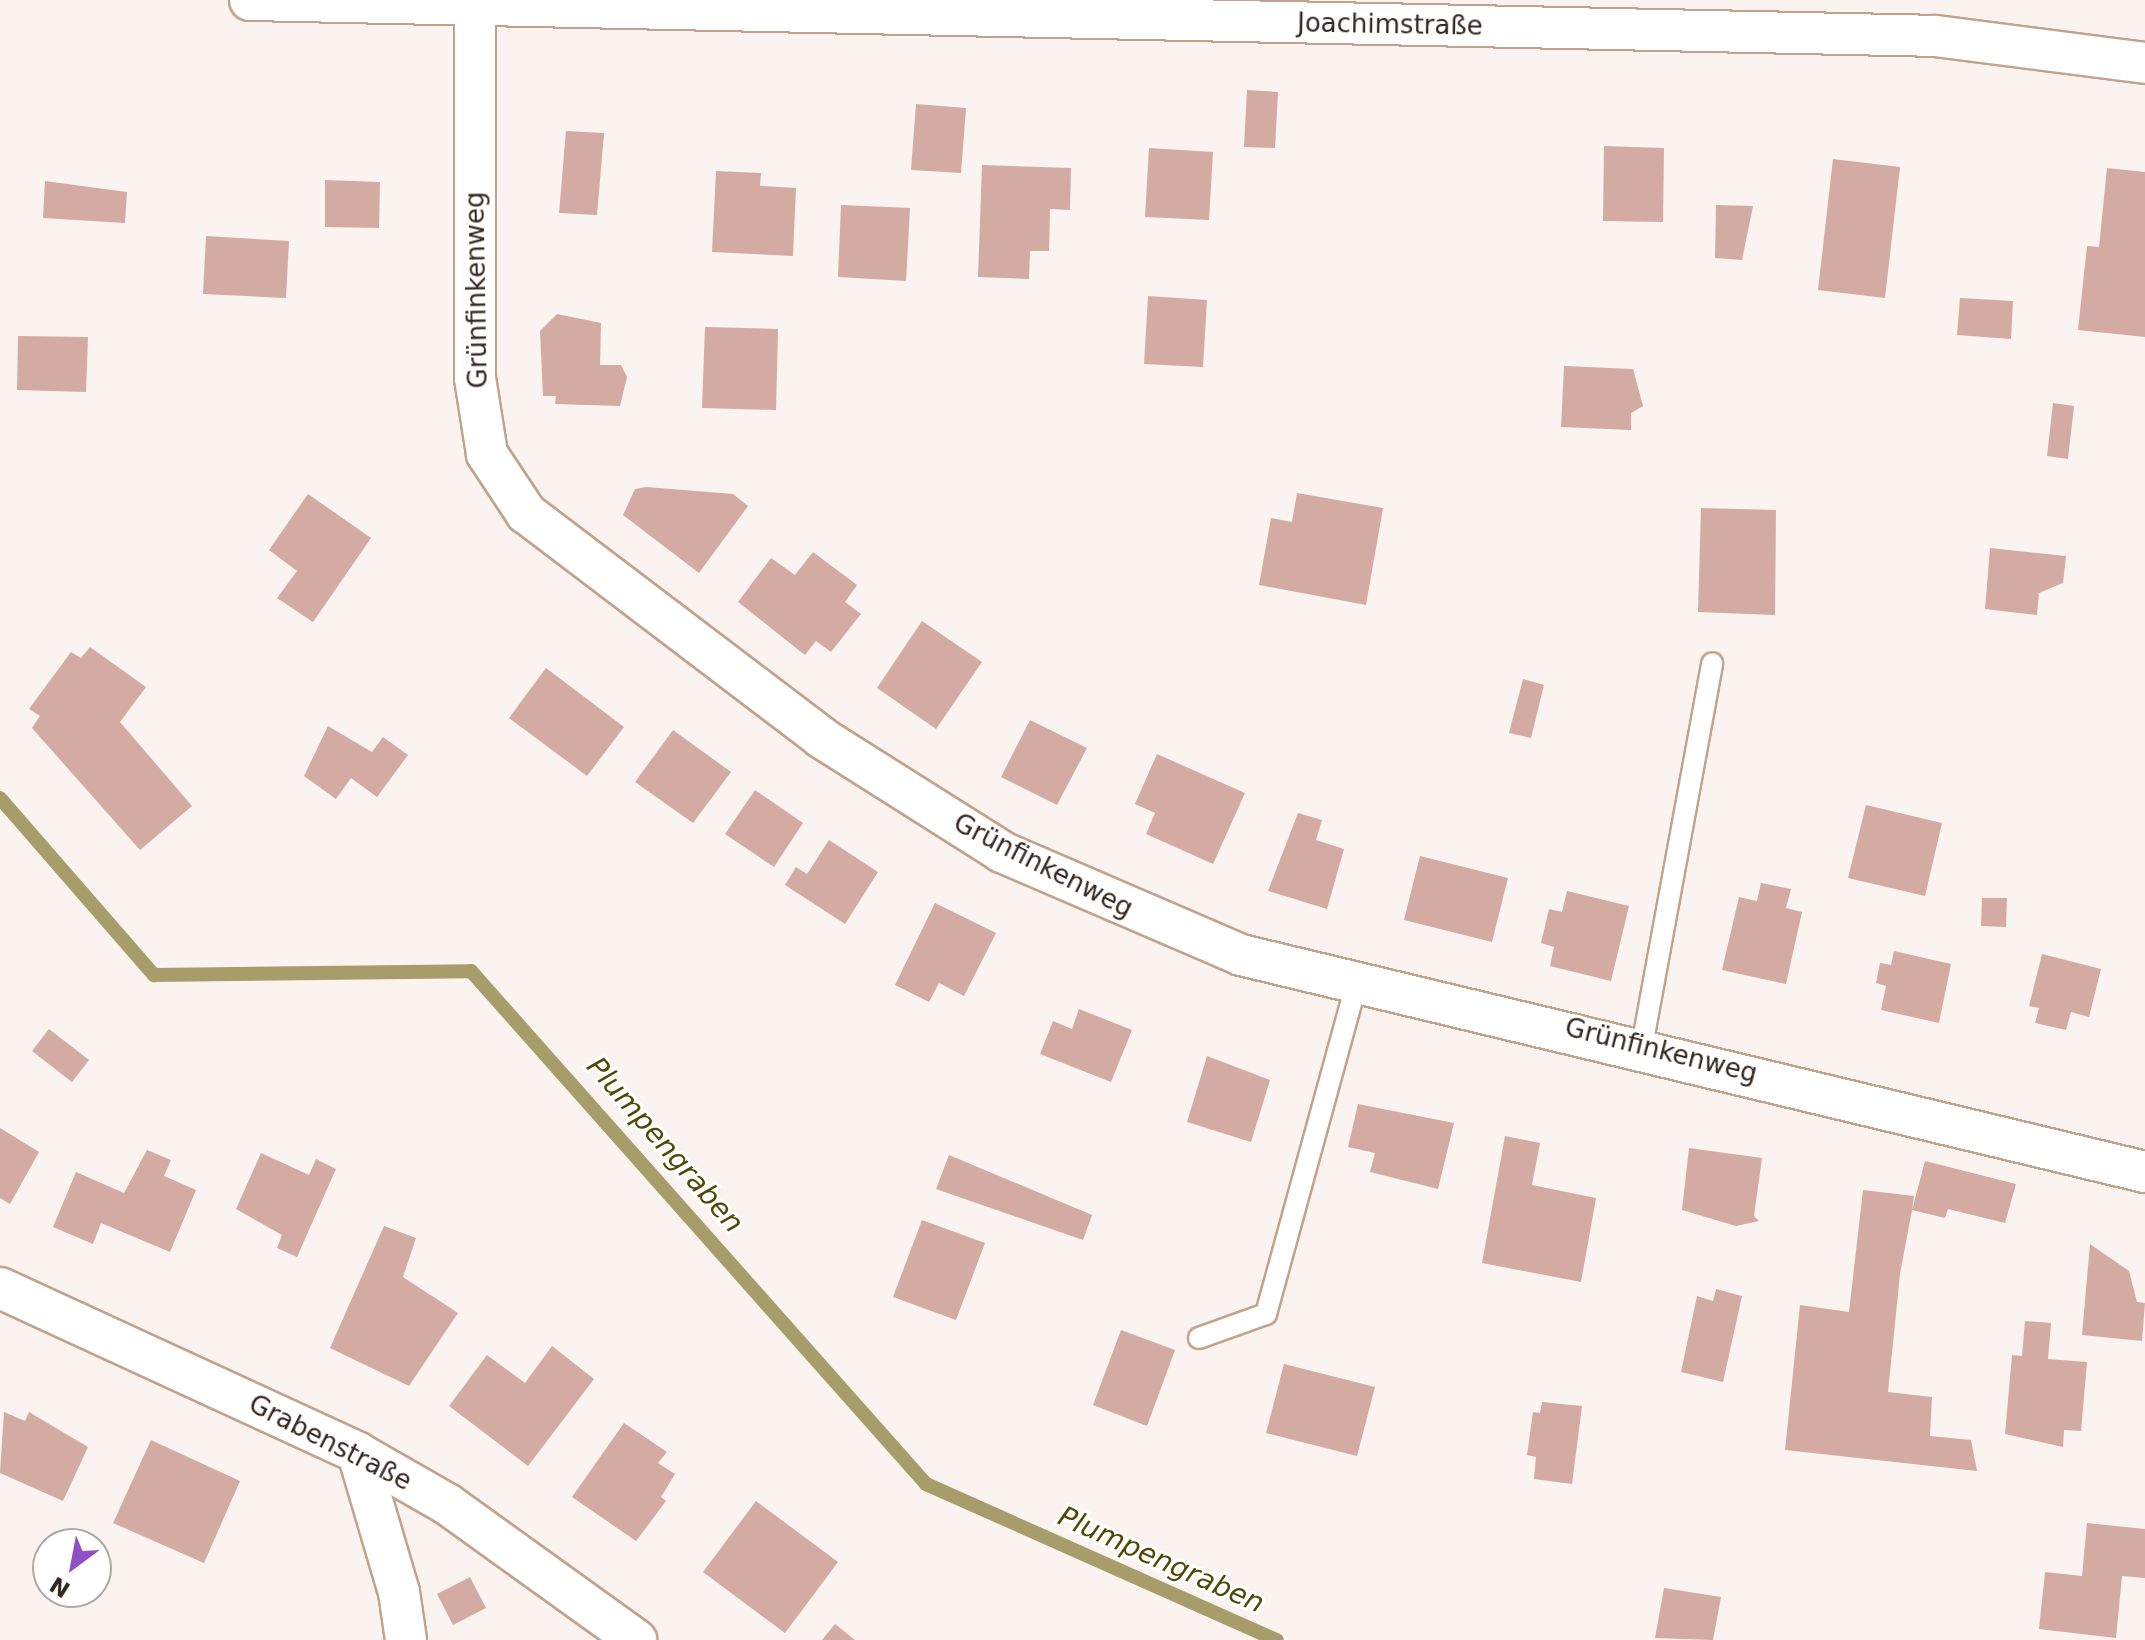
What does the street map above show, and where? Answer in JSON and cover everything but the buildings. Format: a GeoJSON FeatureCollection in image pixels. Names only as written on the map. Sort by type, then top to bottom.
{"type":"FeatureCollection","features":[{"type":"Feature","properties":{"kind":"street","name":"Joachimstraße"},"geometry":{"type":"LineString","coordinates":[[250,0],[475,7],[1180,10],[1935,36],[2145,63]]}},
{"type":"Feature","properties":{"kind":"street","name":"Grünfinkenweg"},"geometry":{"type":"LineString","coordinates":[[475,7],[475,378],[487,454],[526,513],[822,738],[1002,852],[1241,955],[1642,1046],[2145,1172]]}},
{"type":"Feature","properties":{"kind":"street","name":"Grabenstraße"},"geometry":{"type":"LineString","coordinates":[[0,1288],[358,1453],[447,1504],[636,1640]]}},
{"type":"Feature","properties":{"kind":"street"},"geometry":{"type":"LineString","coordinates":[[358,1453],[399,1592],[406,1640]]}},
{"type":"Feature","properties":{"kind":"lane"},"geometry":{"type":"LineString","coordinates":[[1642,1046],[1712,663]]}},
{"type":"Feature","properties":{"kind":"lane"},"geometry":{"type":"LineString","coordinates":[[1199,1338],[1266,1314],[1357,981]]}},
{"type":"Feature","properties":{"kind":"waterway","name":"Plumpengraben"},"geometry":{"type":"LineString","coordinates":[[0,798],[154,975],[471,971],[926,1484],[1277,1640]]}}]}
